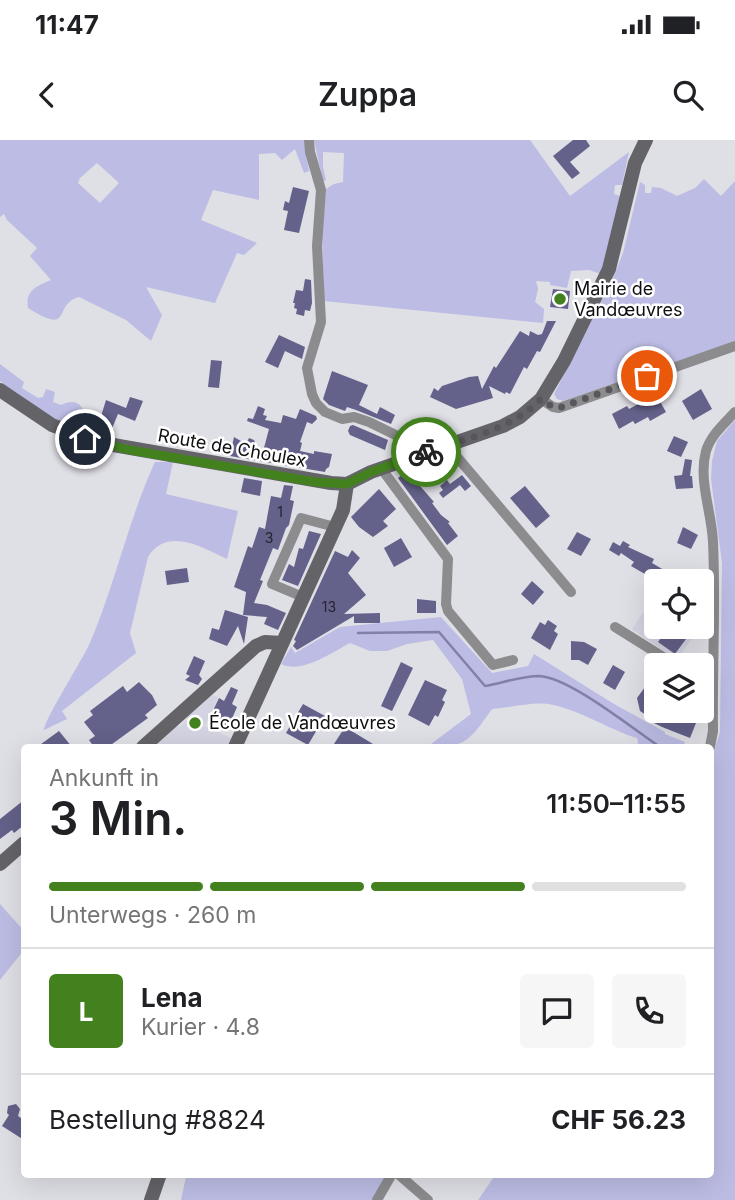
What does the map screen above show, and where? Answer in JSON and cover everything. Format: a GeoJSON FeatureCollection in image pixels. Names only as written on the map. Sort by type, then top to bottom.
{"type":"FeatureCollection","features":[{"type":"Feature","properties":{"kind":"street"},"geometry":{"type":"LineString","coordinates":[[309,140],[321,190],[317,246],[321,314],[307,368],[312,394],[316,404],[325,412],[342,419],[354,417],[369,422],[412,443],[419,455]]}},
{"type":"Feature","properties":{"kind":"street"},"geometry":{"type":"LineString","coordinates":[[236,744],[344,506],[347,484],[381,468],[512,422],[541,399],[564,361],[609,270],[635,163],[646,140]]}},
{"type":"Feature","properties":{"kind":"street"},"geometry":{"type":"LineString","coordinates":[[541,399],[559,408],[735,346]]}},
{"type":"Feature","properties":{"kind":"street","name":"Route de Choulex"},"geometry":{"type":"LineString","coordinates":[[0,390],[52,425],[96,442],[315,482],[347,484]]}},
{"type":"Feature","properties":{"kind":"street"},"geometry":{"type":"LineString","coordinates":[[712,653],[713,539],[704,475],[705,460],[713,438],[735,412]]}},
{"type":"Feature","properties":{"kind":"street"},"geometry":{"type":"LineString","coordinates":[[447,445],[571,592]]}},
{"type":"Feature","properties":{"kind":"street"},"geometry":{"type":"LineString","coordinates":[[381,468],[448,559],[448,611],[493,665],[513,660]]}},
{"type":"Feature","properties":{"kind":"street"},"geometry":{"type":"LineString","coordinates":[[267,596],[301,518],[335,527]]}},
{"type":"Feature","properties":{"kind":"street"},"geometry":{"type":"LineString","coordinates":[[272,584],[303,597]]}},
{"type":"Feature","properties":{"kind":"street"},"geometry":{"type":"LineString","coordinates":[[615,627],[657,653]]}},
{"type":"Feature","properties":{"kind":"street"},"geometry":{"type":"LineString","coordinates":[[147,744],[256,646],[265,642],[282,643]]}},
{"type":"Feature","properties":{"kind":"street"},"geometry":{"type":"LineString","coordinates":[[711,744],[713,723]]}},
{"type":"Feature","properties":{"kind":"street"},"geometry":{"type":"LineString","coordinates":[[0,864],[21,846]]}},
{"type":"Feature","properties":{"kind":"street"},"geometry":{"type":"LineString","coordinates":[[151,1200],[159,1178]]}},
{"type":"Feature","properties":{"kind":"street"},"geometry":{"type":"LineString","coordinates":[[377,1200],[390,1178]]}},
{"type":"Feature","properties":{"kind":"street"},"geometry":{"type":"LineString","coordinates":[[403,1178],[428,1200]]}},
{"type":"Feature","properties":{"kind":"shaded area"},"geometry":{"type":"Polygon","coordinates":[[[0,140],[304,140],[309,171],[304,173],[295,149],[282,160],[275,153],[259,154],[259,200],[213,190],[201,220],[257,243],[244,255],[237,253],[215,303],[146,287],[162,315],[151,341],[126,320],[79,297],[66,306],[57,319],[52,320],[28,308],[30,293],[51,280],[30,256],[37,248],[4,214],[0,217],[0,140]],[[97,163],[78,183],[100,203],[119,183],[97,163]]]}},
{"type":"Feature","properties":{"kind":"shaded area"},"geometry":{"type":"Polygon","coordinates":[[[314,140],[530,140],[570,196],[629,152],[622,185],[615,185],[614,194],[620,196],[601,274],[589,270],[571,271],[567,288],[550,285],[550,282],[536,281],[538,289],[535,302],[544,309],[543,323],[324,301],[322,234],[326,189],[343,182],[344,153],[323,152],[326,180],[323,182],[314,140]]]}},
{"type":"Feature","properties":{"kind":"shaded area"},"geometry":{"type":"Polygon","coordinates":[[[704,179],[721,196],[735,181],[735,341],[563,401],[557,399],[554,394],[623,253],[640,182],[645,185],[645,193],[651,193],[652,187],[661,188],[677,196],[695,188],[704,179]]]}},
{"type":"Feature","properties":{"kind":"shaded area"},"geometry":{"type":"Polygon","coordinates":[[[0,364],[24,382],[22,388],[38,398],[43,397],[46,389],[55,392],[53,402],[61,405],[71,402],[78,404],[89,419],[84,432],[40,410],[9,389],[0,381],[0,364]]]}},
{"type":"Feature","properties":{"kind":"shaded area"},"geometry":{"type":"Polygon","coordinates":[[[735,420],[735,1200],[478,1200],[493,1178],[714,1178],[714,752],[720,732],[722,563],[711,479],[717,441],[735,420]]]}},
{"type":"Feature","properties":{"kind":"shaded area"},"geometry":{"type":"Polygon","coordinates":[[[155,462],[173,462],[166,494],[238,511],[227,559],[186,542],[165,543],[156,548],[148,557],[130,633],[136,653],[62,711],[67,719],[44,730],[89,645],[155,462]]]}},
{"type":"Feature","properties":{"kind":"shaded area"},"geometry":{"type":"Polygon","coordinates":[[[644,611],[644,637],[632,629],[644,611]]]}},
{"type":"Feature","properties":{"kind":"shaded area"},"geometry":{"type":"Polygon","coordinates":[[[441,617],[492,673],[528,666],[534,654],[644,720],[644,723],[685,742],[638,744],[637,738],[571,710],[548,704],[527,704],[492,709],[472,735],[459,743],[431,744],[471,714],[462,679],[433,640],[407,644],[387,651],[370,651],[350,643],[307,664],[281,664],[291,647],[295,653],[340,627],[441,617]]]}},
{"type":"Feature","properties":{"kind":"shaded area"},"geometry":{"type":"Polygon","coordinates":[[[647,639],[691,639],[682,653],[667,653],[647,639]]]}},
{"type":"Feature","properties":{"kind":"shaded area","name":"École de Vandœuvres"},"geometry":{"type":"Polygon","coordinates":[[[212,695],[218,697],[205,726],[233,739],[230,744],[156,744],[179,727],[212,695]]]}},
{"type":"Feature","properties":{"kind":"shaded area"},"geometry":{"type":"Polygon","coordinates":[[[0,904],[21,928],[21,954],[0,980],[0,904]]]}},
{"type":"Feature","properties":{"kind":"shaded area"},"geometry":{"type":"Polygon","coordinates":[[[186,1178],[385,1178],[373,1200],[181,1200],[186,1178]]]}},
{"type":"Feature","properties":{"kind":"building"},"geometry":{"type":"Polygon","coordinates":[[[573,140],[586,140],[590,146],[570,162],[580,173],[572,179],[553,156],[573,140]]]}},
{"type":"Feature","properties":{"kind":"building"},"geometry":{"type":"Polygon","coordinates":[[[293,187],[309,191],[299,233],[284,230],[288,211],[283,210],[285,201],[289,203],[293,187]]]}},
{"type":"Feature","properties":{"kind":"building"},"geometry":{"type":"Polygon","coordinates":[[[305,279],[311,280],[312,303],[310,311],[305,310],[304,316],[296,314],[297,309],[293,303],[296,290],[303,291],[305,279]]]}},
{"type":"Feature","properties":{"kind":"building","name":"Mairie de Vandœuvres"},"geometry":{"type":"Polygon","coordinates":[[[553,289],[570,291],[568,309],[550,307],[553,289]]]}},
{"type":"Feature","properties":{"kind":"building"},"geometry":{"type":"Polygon","coordinates":[[[547,321],[556,321],[540,352],[537,351],[527,369],[524,367],[510,394],[489,386],[493,398],[456,409],[430,397],[434,388],[438,391],[442,386],[469,377],[478,376],[482,389],[494,366],[496,368],[520,331],[529,336],[530,331],[542,334],[547,321]]]}},
{"type":"Feature","properties":{"kind":"building"},"geometry":{"type":"Polygon","coordinates":[[[279,335],[305,347],[302,359],[285,351],[278,368],[265,362],[279,335]]]}},
{"type":"Feature","properties":{"kind":"building"},"geometry":{"type":"Polygon","coordinates":[[[211,360],[222,361],[219,388],[208,387],[211,360]]]}},
{"type":"Feature","properties":{"kind":"building"},"geometry":{"type":"Polygon","coordinates":[[[332,371],[368,385],[359,405],[377,414],[380,407],[395,415],[391,424],[347,407],[345,411],[329,405],[323,399],[332,371]]]}},
{"type":"Feature","properties":{"kind":"building"},"geometry":{"type":"Polygon","coordinates":[[[701,389],[712,409],[693,420],[682,401],[701,389]]]}},
{"type":"Feature","properties":{"kind":"building"},"geometry":{"type":"Polygon","coordinates":[[[130,397],[143,401],[135,421],[118,414],[111,431],[98,426],[106,400],[126,408],[130,397]]]}},
{"type":"Feature","properties":{"kind":"building"},"geometry":{"type":"Polygon","coordinates":[[[658,398],[666,412],[650,421],[648,417],[619,429],[612,414],[642,402],[644,406],[658,398]]]}},
{"type":"Feature","properties":{"kind":"building"},"geometry":{"type":"Polygon","coordinates":[[[258,406],[265,409],[265,420],[281,423],[283,415],[296,419],[300,409],[316,416],[317,419],[312,424],[307,422],[300,442],[300,451],[332,454],[325,472],[230,456],[234,437],[246,444],[249,438],[254,440],[261,459],[269,429],[247,421],[248,418],[253,419],[258,406]]]}},
{"type":"Feature","properties":{"kind":"building"},"geometry":{"type":"Polygon","coordinates":[[[353,425],[388,440],[385,450],[350,435],[348,431],[353,425]]]}},
{"type":"Feature","properties":{"kind":"building"},"geometry":{"type":"Polygon","coordinates":[[[674,436],[688,442],[681,457],[667,451],[674,436]]]}},
{"type":"Feature","properties":{"kind":"building"},"geometry":{"type":"Polygon","coordinates":[[[685,459],[692,460],[690,476],[693,488],[676,489],[674,476],[682,475],[685,459]]]}},
{"type":"Feature","properties":{"kind":"building"},"geometry":{"type":"Polygon","coordinates":[[[407,471],[434,502],[432,503],[441,515],[450,522],[448,523],[458,536],[447,545],[398,478],[407,471]]]}},
{"type":"Feature","properties":{"kind":"building"},"geometry":{"type":"Polygon","coordinates":[[[462,475],[471,486],[465,491],[460,485],[443,498],[439,493],[443,490],[440,486],[447,480],[450,484],[462,475]]]}},
{"type":"Feature","properties":{"kind":"building"},"geometry":{"type":"Polygon","coordinates":[[[244,478],[262,481],[260,496],[241,492],[244,478]]]}},
{"type":"Feature","properties":{"kind":"building"},"geometry":{"type":"Polygon","coordinates":[[[284,485],[293,486],[290,500],[294,501],[289,525],[278,550],[273,548],[254,603],[286,613],[278,630],[264,624],[267,617],[243,615],[246,592],[234,587],[248,546],[252,548],[259,527],[265,529],[271,496],[281,498],[284,485]]]}},
{"type":"Feature","properties":{"kind":"building"},"geometry":{"type":"Polygon","coordinates":[[[525,486],[550,516],[536,528],[510,498],[525,486]]]}},
{"type":"Feature","properties":{"kind":"building"},"geometry":{"type":"Polygon","coordinates":[[[379,489],[396,509],[383,521],[388,526],[373,537],[351,517],[379,489]]]}},
{"type":"Feature","properties":{"kind":"building"},"geometry":{"type":"Polygon","coordinates":[[[683,527],[698,535],[691,549],[677,543],[683,527]]]}},
{"type":"Feature","properties":{"kind":"building"},"geometry":{"type":"Polygon","coordinates":[[[309,531],[321,534],[298,586],[282,580],[289,564],[294,567],[299,548],[303,549],[309,531]]]}},
{"type":"Feature","properties":{"kind":"building"},"geometry":{"type":"Polygon","coordinates":[[[577,532],[591,539],[581,556],[567,549],[577,532]]]}},
{"type":"Feature","properties":{"kind":"building"},"geometry":{"type":"Polygon","coordinates":[[[401,538],[412,557],[394,567],[384,548],[401,538]]]}},
{"type":"Feature","properties":{"kind":"building"},"geometry":{"type":"Polygon","coordinates":[[[623,541],[630,545],[628,547],[654,559],[652,563],[662,569],[644,569],[644,574],[631,566],[634,562],[621,553],[619,556],[609,550],[613,542],[620,546],[623,541]]]}},
{"type":"Feature","properties":{"kind":"building"},"geometry":{"type":"Polygon","coordinates":[[[352,550],[360,558],[348,573],[366,595],[344,614],[380,613],[380,623],[354,623],[354,616],[297,650],[293,646],[296,641],[294,640],[335,551],[348,557],[352,550]]]}},
{"type":"Feature","properties":{"kind":"building"},"geometry":{"type":"Polygon","coordinates":[[[187,568],[189,582],[167,585],[165,571],[187,568]]]}},
{"type":"Feature","properties":{"kind":"building"},"geometry":{"type":"Polygon","coordinates":[[[532,581],[544,592],[533,605],[521,594],[532,581]]]}},
{"type":"Feature","properties":{"kind":"building"},"geometry":{"type":"Polygon","coordinates":[[[417,599],[436,601],[436,613],[417,613],[417,599]]]}},
{"type":"Feature","properties":{"kind":"building"},"geometry":{"type":"Polygon","coordinates":[[[225,610],[248,617],[244,644],[238,626],[227,646],[209,639],[212,628],[219,630],[225,610]]]}},
{"type":"Feature","properties":{"kind":"building"},"geometry":{"type":"Polygon","coordinates":[[[548,620],[557,626],[554,631],[558,634],[550,650],[531,638],[540,622],[545,625],[548,620]]]}},
{"type":"Feature","properties":{"kind":"building"},"geometry":{"type":"Polygon","coordinates":[[[660,639],[686,639],[676,653],[658,642],[660,639]]]}},
{"type":"Feature","properties":{"kind":"building"},"geometry":{"type":"Polygon","coordinates":[[[571,641],[584,642],[597,649],[588,665],[579,660],[571,660],[571,641]]]}},
{"type":"Feature","properties":{"kind":"building"},"geometry":{"type":"Polygon","coordinates":[[[194,656],[205,661],[199,675],[202,679],[198,685],[185,680],[190,676],[186,674],[194,656]]]}},
{"type":"Feature","properties":{"kind":"building"},"geometry":{"type":"Polygon","coordinates":[[[401,662],[413,668],[392,711],[381,706],[401,662]]]}},
{"type":"Feature","properties":{"kind":"building"},"geometry":{"type":"Polygon","coordinates":[[[613,665],[625,672],[615,690],[603,683],[613,665]]]}},
{"type":"Feature","properties":{"kind":"building"},"geometry":{"type":"Polygon","coordinates":[[[425,680],[447,690],[438,717],[435,715],[429,726],[408,715],[425,680]]]}},
{"type":"Feature","properties":{"kind":"building"},"geometry":{"type":"Polygon","coordinates":[[[139,682],[152,695],[157,705],[145,715],[148,718],[112,744],[92,744],[89,740],[95,736],[84,722],[93,715],[90,711],[123,686],[127,692],[139,682]]]}},
{"type":"Feature","properties":{"kind":"building"},"geometry":{"type":"Polygon","coordinates":[[[231,687],[238,690],[232,704],[237,707],[227,730],[208,721],[219,698],[224,701],[231,687]]]}},
{"type":"Feature","properties":{"kind":"building"},"geometry":{"type":"Polygon","coordinates":[[[644,688],[644,714],[640,711],[637,698],[644,688]]]}},
{"type":"Feature","properties":{"kind":"building"},"geometry":{"type":"Polygon","coordinates":[[[303,704],[325,716],[309,744],[286,733],[303,704]]]}},
{"type":"Feature","properties":{"kind":"building"},"geometry":{"type":"Polygon","coordinates":[[[654,723],[696,723],[690,738],[654,723]]]}},
{"type":"Feature","properties":{"kind":"building"},"geometry":{"type":"Polygon","coordinates":[[[345,727],[373,744],[334,744],[345,727]]]}},
{"type":"Feature","properties":{"kind":"building"},"geometry":{"type":"Polygon","coordinates":[[[59,731],[70,744],[41,744],[59,731]]]}},
{"type":"Feature","properties":{"kind":"building"},"geometry":{"type":"Polygon","coordinates":[[[21,802],[21,827],[0,839],[0,819],[21,802]]]}},
{"type":"Feature","properties":{"kind":"building"},"geometry":{"type":"Polygon","coordinates":[[[16,1104],[20,1109],[18,1116],[21,1118],[21,1138],[2,1126],[9,1115],[8,1106],[16,1104]]]}},
{"type":"Feature","properties":{"kind":"waterway"},"geometry":{"type":"LineString","coordinates":[[358,633],[439,632],[485,686],[532,676],[552,679],[583,694],[656,744]]}},
{"type":"Feature","properties":{"kind":"way so far"},"geometry":{"type":"LineString","coordinates":[[426,452],[505,426],[520,418],[541,399],[559,408],[647,376]]}},
{"type":"Feature","properties":{"kind":"place","name":"Mairie de Vandœuvres"},"geometry":{"type":"Point","coordinates":[560,299]}},
{"type":"Feature","properties":{"kind":"place","name":"École de Vandœuvres"},"geometry":{"type":"Point","coordinates":[195,723]}},
{"type":"Feature","properties":{"kind":"route"},"geometry":{"type":"LineString","coordinates":[[85,439],[130,450],[315,482],[347,484],[371,472],[426,452]]}}]}
